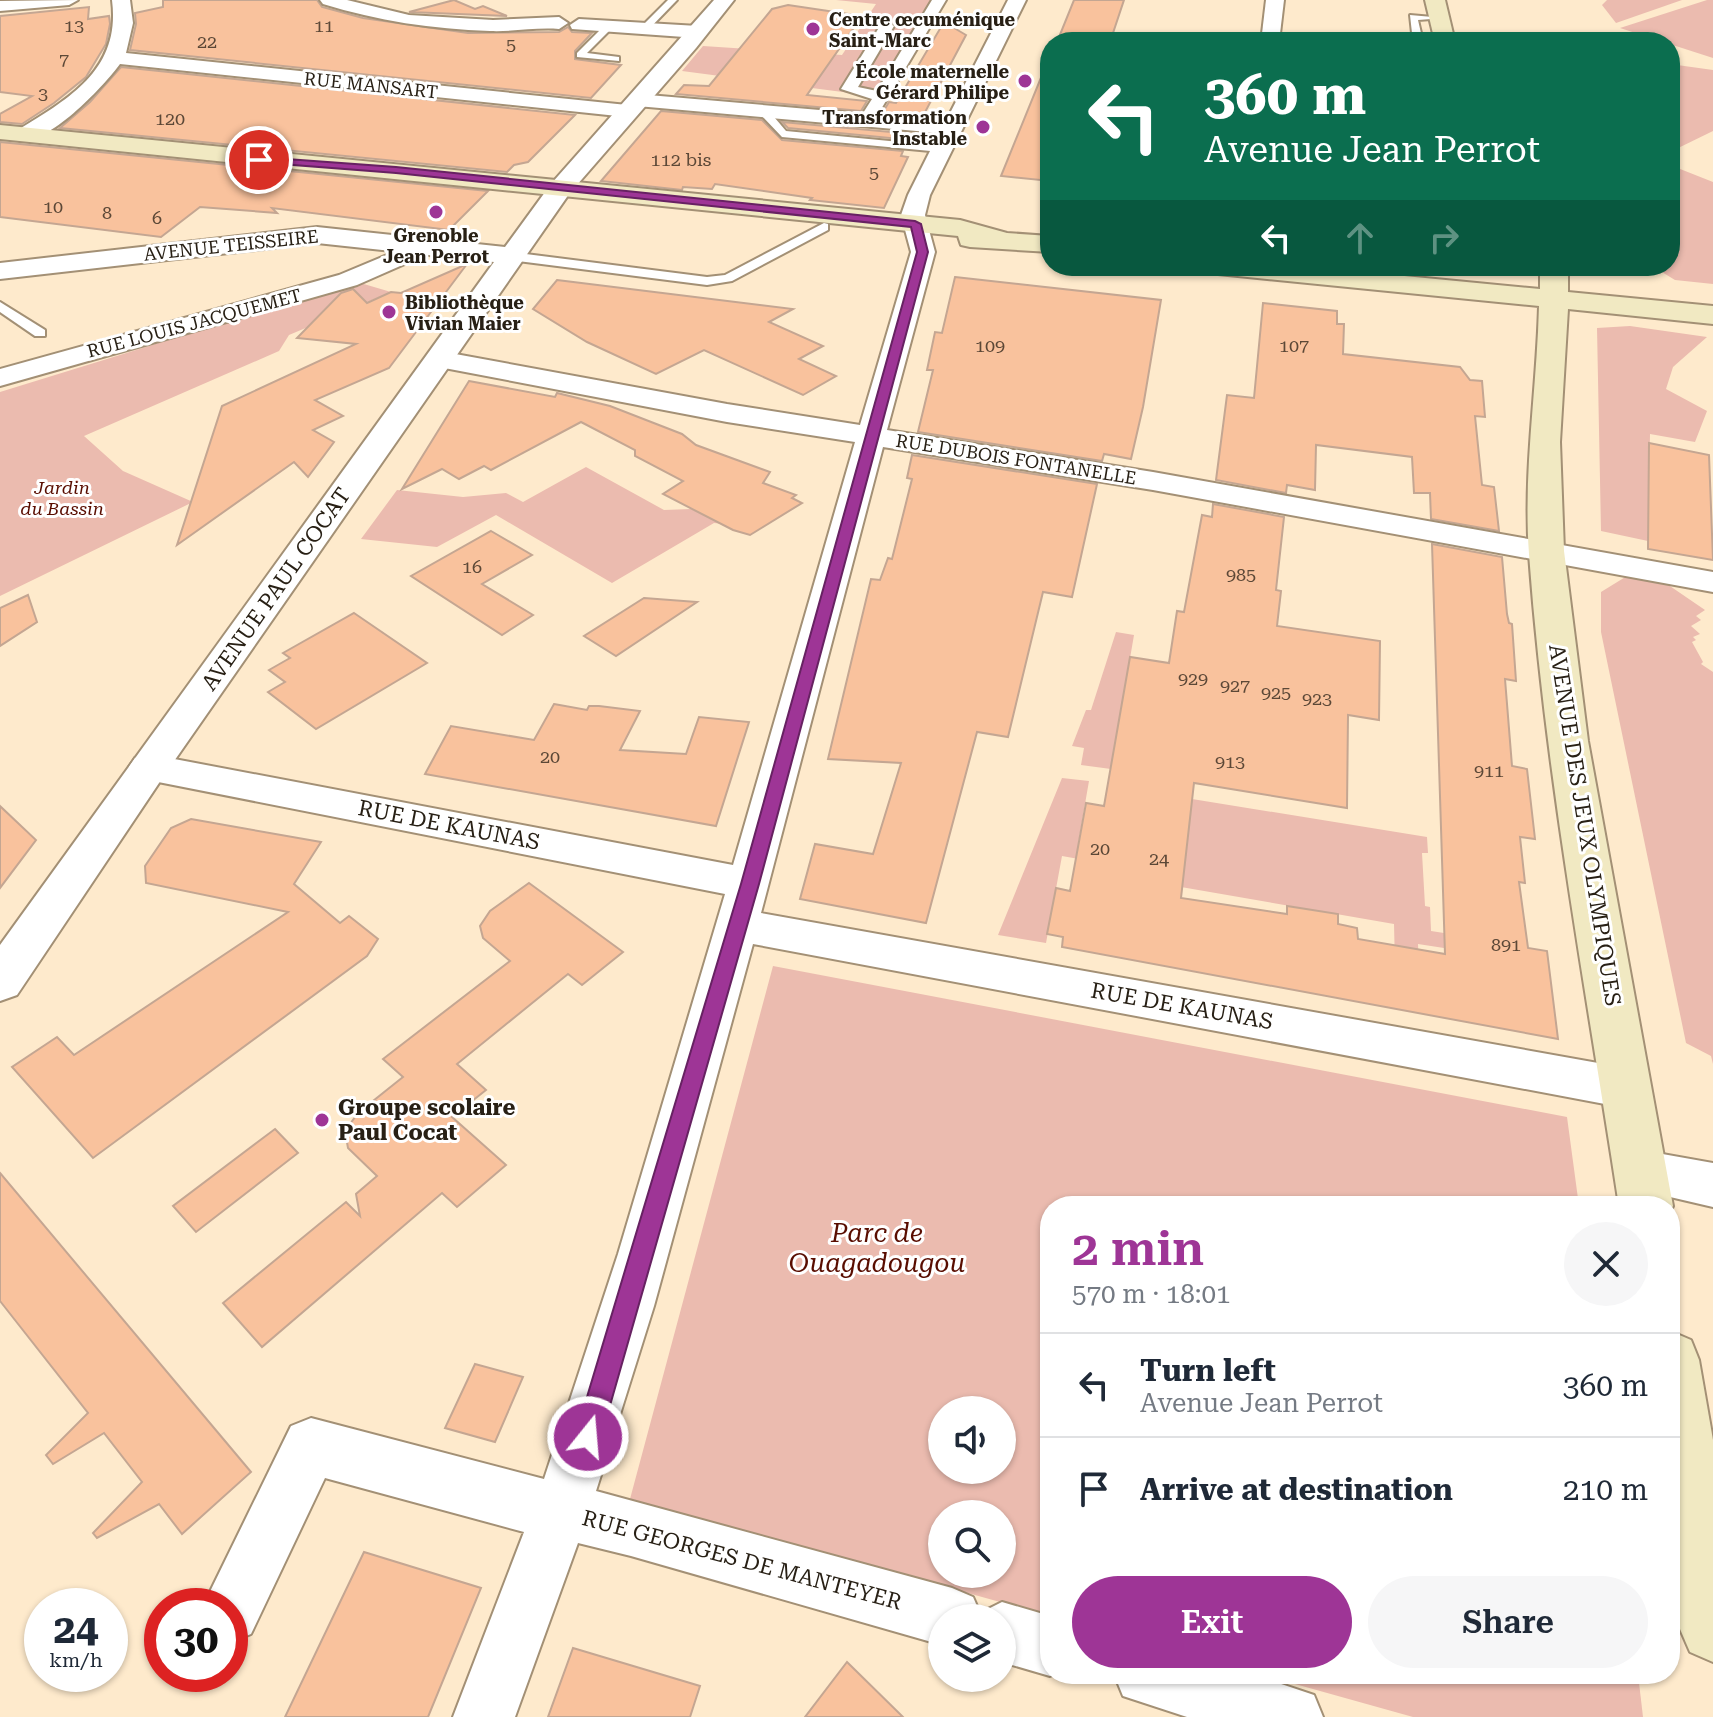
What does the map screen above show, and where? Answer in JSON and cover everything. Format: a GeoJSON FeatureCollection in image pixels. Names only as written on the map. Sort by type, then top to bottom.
{"type":"FeatureCollection","features":[{"type":"Feature","properties":{"kind":"main road"},"geometry":{"type":"LineString","coordinates":[[1437,9],[1443,32]]}},
{"type":"Feature","properties":{"kind":"main road"},"geometry":{"type":"LineString","coordinates":[[0,132],[288,163],[384,179],[557,193],[1040,243]]}},
{"type":"Feature","properties":{"kind":"main road"},"geometry":{"type":"LineString","coordinates":[[557,193],[824,227],[917,230]]}},
{"type":"Feature","properties":{"kind":"main road"},"geometry":{"type":"LineString","coordinates":[[1316,276],[1453,290],[1516,281]]}},
{"type":"Feature","properties":{"kind":"main road"},"geometry":{"type":"LineString","coordinates":[[1428,276],[1516,281],[1553,297],[1713,315]]}},
{"type":"Feature","properties":{"kind":"main road","name":"AVENUE DES JEUX OLYMPIQUES"},"geometry":{"type":"LineString","coordinates":[[1554,276],[1553,336],[1544,442],[1546,551],[1568,741],[1643,1188]]}},
{"type":"Feature","properties":{"kind":"main road","name":"AVENUE DES JEUX OLYMPIQUES"},"geometry":{"type":"LineString","coordinates":[[1516,281],[1523,338],[1544,442]]}},
{"type":"Feature","properties":{"kind":"main road"},"geometry":{"type":"LineString","coordinates":[[1680,1423],[1713,1629]]}},
{"type":"Feature","properties":{"kind":"street"},"geometry":{"type":"LineString","coordinates":[[0,6],[69,0]]}},
{"type":"Feature","properties":{"kind":"street"},"geometry":{"type":"LineString","coordinates":[[26,135],[60,114],[93,86],[115,58],[124,36],[121,0]]}},
{"type":"Feature","properties":{"kind":"street"},"geometry":{"type":"LineString","coordinates":[[329,0],[367,12],[409,20],[493,26],[559,23]]}},
{"type":"Feature","properties":{"kind":"street","name":"AVENUE PAUL COCAT"},"geometry":{"type":"LineString","coordinates":[[0,982],[148,767],[510,256],[557,193],[724,0]]}},
{"type":"Feature","properties":{"kind":"street"},"geometry":{"type":"LineString","coordinates":[[866,121],[939,0]]}},
{"type":"Feature","properties":{"kind":"street","name":"RUE GEORGES DE MANTEYER"},"geometry":{"type":"LineString","coordinates":[[928,1611],[631,1527],[561,1511],[588,1437],[744,904],[923,252],[914,209],[951,128],[1017,0]]}},
{"type":"Feature","properties":{"kind":"street"},"geometry":{"type":"LineString","coordinates":[[1271,32],[1275,0]]}},
{"type":"Feature","properties":{"kind":"street"},"geometry":{"type":"LineString","coordinates":[[535,2],[538,22]]}},
{"type":"Feature","properties":{"kind":"street"},"geometry":{"type":"LineString","coordinates":[[579,25],[698,32]]}},
{"type":"Feature","properties":{"kind":"street"},"geometry":{"type":"LineString","coordinates":[[881,97],[849,89],[887,26]]}},
{"type":"Feature","properties":{"kind":"street","name":"RUE MANSART"},"geometry":{"type":"LineString","coordinates":[[115,58],[632,106],[951,128]]}},
{"type":"Feature","properties":{"kind":"street","name":"AVENUE TEISSEIRE"},"geometry":{"type":"LineString","coordinates":[[0,271],[317,235],[379,252],[423,247],[510,256]]}},
{"type":"Feature","properties":{"kind":"street","name":"RUE LOUIS JACQUEMET"},"geometry":{"type":"LineString","coordinates":[[0,378],[348,280],[379,252]]}},
{"type":"Feature","properties":{"kind":"street","name":"RUE DUBOIS FONTANELLE"},"geometry":{"type":"LineString","coordinates":[[439,359],[727,413],[872,435],[1713,582]]}},
{"type":"Feature","properties":{"kind":"street","name":"RUE DE KAUNAS"},"geometry":{"type":"LineString","coordinates":[[148,767],[744,904],[1626,1088]]}},
{"type":"Feature","properties":{"kind":"street"},"geometry":{"type":"LineString","coordinates":[[1643,1188],[1713,1185]]}},
{"type":"Feature","properties":{"kind":"street"},"geometry":{"type":"LineString","coordinates":[[242,1588],[311,1446],[513,1502],[561,1511],[484,1717]]}},
{"type":"Feature","properties":{"kind":"street"},"geometry":{"type":"LineString","coordinates":[[1016,1636],[1040,1643]]}},
{"type":"Feature","properties":{"kind":"street"},"geometry":{"type":"LineString","coordinates":[[1179,1684],[1292,1717]]}},
{"type":"Feature","properties":{"kind":"lane"},"geometry":{"type":"LineString","coordinates":[[643,30],[673,0]]}},
{"type":"Feature","properties":{"kind":"lane"},"geometry":{"type":"LineString","coordinates":[[1416,32],[1413,13],[1437,9]]}},
{"type":"Feature","properties":{"kind":"lane"},"geometry":{"type":"LineString","coordinates":[[608,27],[580,55],[616,59]]}},
{"type":"Feature","properties":{"kind":"lane"},"geometry":{"type":"LineString","coordinates":[[765,113],[777,124],[782,134],[941,149]]}},
{"type":"Feature","properties":{"kind":"lane"},"geometry":{"type":"LineString","coordinates":[[510,256],[707,281],[728,278],[824,227]]}},
{"type":"Feature","properties":{"kind":"lane"},"geometry":{"type":"LineString","coordinates":[[0,306],[40,333]]}},
{"type":"Feature","properties":{"kind":"green space"},"geometry":{"type":"Polygon","coordinates":[[[836,0],[938,0],[881,97],[682,71],[703,46],[842,55],[876,4],[836,0]]]}},
{"type":"Feature","properties":{"kind":"green space"},"geometry":{"type":"Polygon","coordinates":[[[1607,0],[1682,0],[1616,23],[1602,5],[1607,0]]]}},
{"type":"Feature","properties":{"kind":"green space"},"geometry":{"type":"Polygon","coordinates":[[[1713,0],[1713,58],[1680,47],[1680,32],[1632,32],[1620,28],[1713,0]]]}},
{"type":"Feature","properties":{"kind":"green space"},"geometry":{"type":"Polygon","coordinates":[[[1680,65],[1713,70],[1713,131],[1680,147],[1680,65]]]}},
{"type":"Feature","properties":{"kind":"green space"},"geometry":{"type":"Polygon","coordinates":[[[1680,169],[1713,182],[1713,284],[1675,280],[1668,276],[1680,276],[1680,169]]]}},
{"type":"Feature","properties":{"kind":"green space","name":"Jardin du Bassin"},"geometry":{"type":"Polygon","coordinates":[[[357,282],[391,292],[289,335],[279,351],[84,436],[123,471],[193,502],[0,596],[0,392],[357,282]]]}},
{"type":"Feature","properties":{"kind":"green space"},"geometry":{"type":"Polygon","coordinates":[[[1630,326],[1707,337],[1673,367],[1666,389],[1707,411],[1695,442],[1650,434],[1648,541],[1601,531],[1597,328],[1630,326]]]}},
{"type":"Feature","properties":{"kind":"green space"},"geometry":{"type":"Polygon","coordinates":[[[586,467],[664,510],[691,509],[708,517],[755,527],[714,523],[612,583],[496,515],[437,547],[361,539],[397,490],[463,497],[506,493],[523,502],[586,467]]]}},
{"type":"Feature","properties":{"kind":"green space"},"geometry":{"type":"Polygon","coordinates":[[[1627,576],[1664,582],[1705,610],[1696,616],[1701,620],[1691,626],[1700,634],[1693,637],[1696,640],[1692,642],[1703,662],[1701,664],[1713,672],[1713,1064],[1711,1056],[1686,1043],[1601,632],[1601,592],[1627,576]]]}},
{"type":"Feature","properties":{"kind":"green space"},"geometry":{"type":"Polygon","coordinates":[[[1116,632],[1134,635],[1111,769],[1081,765],[1084,748],[1072,746],[1086,710],[1091,710],[1116,632]]]}},
{"type":"Feature","properties":{"kind":"green space"},"geometry":{"type":"Polygon","coordinates":[[[1062,778],[1089,781],[1078,844],[1090,861],[1062,856],[1046,943],[998,935],[1062,778]]]}},
{"type":"Feature","properties":{"kind":"green space"},"geometry":{"type":"Polygon","coordinates":[[[1192,799],[1427,837],[1428,853],[1422,853],[1425,906],[1430,907],[1431,931],[1444,933],[1444,948],[1418,944],[1420,993],[1396,1008],[1394,924],[1181,887],[1192,799]]]}},
{"type":"Feature","properties":{"kind":"green space","name":"Parc de Ouagadougou"},"geometry":{"type":"Polygon","coordinates":[[[773,966],[1567,1117],[1578,1196],[1040,1196],[1040,1613],[1016,1604],[949,1588],[1016,1588],[1016,1500],[928,1500],[928,1582],[630,1499],[773,966]]]}},
{"type":"Feature","properties":{"kind":"green space"},"geometry":{"type":"Polygon","coordinates":[[[1295,1684],[1639,1684],[1643,1717],[1413,1717],[1295,1684]]]}},
{"type":"Feature","properties":{"kind":"building"},"geometry":{"type":"Polygon","coordinates":[[[163,0],[317,0],[322,7],[363,18],[468,33],[559,32],[568,27],[572,32],[592,33],[575,51],[575,59],[621,65],[591,98],[130,50],[136,24],[135,13],[163,7],[163,0]]]}},
{"type":"Feature","properties":{"kind":"building"},"geometry":{"type":"Polygon","coordinates":[[[454,0],[475,9],[483,6],[507,16],[409,12],[454,0]]]}},
{"type":"Feature","properties":{"kind":"building"},"geometry":{"type":"Polygon","coordinates":[[[1074,0],[1124,0],[1113,32],[1061,32],[1074,0]]]}},
{"type":"Feature","properties":{"kind":"building"},"geometry":{"type":"Polygon","coordinates":[[[788,5],[862,16],[807,95],[867,101],[861,111],[676,94],[684,85],[709,86],[772,9],[788,5]]]}},
{"type":"Feature","properties":{"kind":"building"},"geometry":{"type":"Polygon","coordinates":[[[89,7],[88,19],[109,16],[110,24],[106,44],[86,77],[22,124],[0,122],[0,114],[32,96],[0,92],[0,16],[89,7]]]}},
{"type":"Feature","properties":{"kind":"building"},"geometry":{"type":"Polygon","coordinates":[[[944,22],[966,35],[923,116],[883,112],[889,102],[896,103],[944,22]]]}},
{"type":"Feature","properties":{"kind":"building"},"geometry":{"type":"Polygon","coordinates":[[[121,67],[575,115],[528,162],[514,165],[507,172],[60,128],[90,102],[121,67]]]}},
{"type":"Feature","properties":{"kind":"building"},"geometry":{"type":"Polygon","coordinates":[[[1040,80],[1040,180],[1001,176],[1040,80]]]}},
{"type":"Feature","properties":{"kind":"building"},"geometry":{"type":"Polygon","coordinates":[[[661,111],[762,120],[782,140],[903,151],[901,156],[908,157],[884,208],[810,200],[812,198],[715,184],[712,189],[683,187],[682,190],[601,181],[661,111]]]}},
{"type":"Feature","properties":{"kind":"building"},"geometry":{"type":"Polygon","coordinates":[[[782,122],[913,134],[910,140],[788,128],[782,122]]]}},
{"type":"Feature","properties":{"kind":"building"},"geometry":{"type":"Polygon","coordinates":[[[0,142],[488,191],[449,230],[272,208],[277,213],[200,207],[161,237],[0,217],[0,142]]]}},
{"type":"Feature","properties":{"kind":"building"},"geometry":{"type":"Polygon","coordinates":[[[467,264],[389,368],[315,400],[343,416],[313,430],[334,442],[308,477],[294,462],[177,545],[222,406],[356,344],[297,338],[341,293],[353,289],[367,303],[391,292],[401,293],[467,264]]]}},
{"type":"Feature","properties":{"kind":"building"},"geometry":{"type":"Polygon","coordinates":[[[955,277],[1161,300],[1131,459],[1104,454],[1102,461],[918,432],[933,370],[927,370],[935,332],[942,333],[955,277]]]}},
{"type":"Feature","properties":{"kind":"building"},"geometry":{"type":"Polygon","coordinates":[[[557,280],[793,309],[769,322],[823,346],[799,359],[836,376],[803,395],[704,350],[656,374],[587,342],[533,309],[557,280]]]}},
{"type":"Feature","properties":{"kind":"building"},"geometry":{"type":"Polygon","coordinates":[[[1263,303],[1337,311],[1337,324],[1344,324],[1343,354],[1460,367],[1470,380],[1482,381],[1485,417],[1475,416],[1482,485],[1494,487],[1499,531],[1431,519],[1430,493],[1414,493],[1412,457],[1316,445],[1315,490],[1287,485],[1286,493],[1216,480],[1227,395],[1254,398],[1263,303]]]}},
{"type":"Feature","properties":{"kind":"building"},"geometry":{"type":"Polygon","coordinates":[[[469,381],[555,397],[557,393],[610,406],[682,434],[696,445],[770,472],[763,483],[796,495],[792,498],[802,503],[750,535],[733,530],[663,494],[683,481],[635,456],[635,450],[581,422],[491,470],[484,466],[459,479],[442,469],[402,489],[469,381]]]}},
{"type":"Feature","properties":{"kind":"building"},"geometry":{"type":"Polygon","coordinates":[[[1649,443],[1709,455],[1713,560],[1648,549],[1649,443]]]}},
{"type":"Feature","properties":{"kind":"building"},"geometry":{"type":"Polygon","coordinates":[[[912,455],[1097,484],[1072,597],[1043,592],[1008,737],[977,732],[926,923],[800,899],[815,844],[873,854],[901,763],[828,759],[871,579],[880,580],[888,558],[892,559],[912,479],[907,478],[912,455]]]}},
{"type":"Feature","properties":{"kind":"building"},"geometry":{"type":"Polygon","coordinates":[[[1213,504],[1284,517],[1276,590],[1281,591],[1277,626],[1380,641],[1379,720],[1348,715],[1347,808],[1194,783],[1181,898],[1287,914],[1287,906],[1338,914],[1338,924],[1357,928],[1358,939],[1445,954],[1432,544],[1502,557],[1507,614],[1512,624],[1516,681],[1505,679],[1512,766],[1527,769],[1535,839],[1520,837],[1525,883],[1519,882],[1528,948],[1547,951],[1558,1039],[1062,947],[1063,937],[1047,934],[1056,888],[1070,891],[1086,803],[1104,806],[1130,657],[1169,663],[1177,611],[1184,612],[1202,515],[1212,517],[1213,504]]]}},
{"type":"Feature","properties":{"kind":"building"},"geometry":{"type":"Polygon","coordinates":[[[491,531],[532,555],[482,584],[533,615],[502,635],[411,576],[491,531]]]}},
{"type":"Feature","properties":{"kind":"building"},"geometry":{"type":"Polygon","coordinates":[[[28,595],[37,622],[0,646],[0,608],[28,595]]]}},
{"type":"Feature","properties":{"kind":"building"},"geometry":{"type":"Polygon","coordinates":[[[644,598],[697,602],[616,656],[584,636],[644,598]]]}},
{"type":"Feature","properties":{"kind":"building"},"geometry":{"type":"Polygon","coordinates":[[[354,613],[427,663],[316,729],[268,692],[285,682],[269,670],[290,658],[283,653],[354,613]]]}},
{"type":"Feature","properties":{"kind":"building"},"geometry":{"type":"Polygon","coordinates":[[[554,704],[587,710],[589,706],[599,706],[640,711],[620,750],[686,754],[699,717],[749,722],[716,826],[425,774],[451,726],[534,740],[554,704]]]}},
{"type":"Feature","properties":{"kind":"building"},"geometry":{"type":"Polygon","coordinates":[[[0,806],[36,840],[0,888],[0,806]]]}},
{"type":"Feature","properties":{"kind":"building"},"geometry":{"type":"Polygon","coordinates":[[[191,819],[321,842],[294,884],[340,923],[349,916],[378,939],[367,956],[93,1158],[12,1067],[57,1037],[74,1055],[288,912],[146,883],[145,866],[171,828],[191,819]]]}},
{"type":"Feature","properties":{"kind":"building"},"geometry":{"type":"Polygon","coordinates":[[[529,883],[623,952],[582,985],[568,974],[457,1064],[486,1090],[452,1117],[506,1165],[457,1207],[442,1193],[262,1347],[223,1303],[346,1202],[360,1216],[356,1194],[377,1176],[348,1148],[345,1131],[358,1113],[403,1077],[383,1059],[510,961],[483,938],[480,926],[490,911],[529,883]]]}},
{"type":"Feature","properties":{"kind":"building"},"geometry":{"type":"Polygon","coordinates":[[[275,1129],[298,1153],[196,1232],[173,1206],[275,1129]]]}},
{"type":"Feature","properties":{"kind":"building"},"geometry":{"type":"Polygon","coordinates":[[[0,1173],[251,1472],[182,1534],[159,1504],[97,1538],[93,1533],[142,1482],[104,1433],[53,1464],[46,1455],[88,1413],[0,1301],[0,1173]]]}},
{"type":"Feature","properties":{"kind":"building"},"geometry":{"type":"Polygon","coordinates":[[[475,1364],[523,1377],[495,1442],[445,1428],[475,1364]]]}},
{"type":"Feature","properties":{"kind":"building"},"geometry":{"type":"Polygon","coordinates":[[[364,1552],[481,1588],[428,1717],[285,1717],[364,1552]]]}},
{"type":"Feature","properties":{"kind":"building"},"geometry":{"type":"Polygon","coordinates":[[[573,1648],[700,1686],[690,1717],[548,1717],[573,1648]]]}},
{"type":"Feature","properties":{"kind":"building"},"geometry":{"type":"Polygon","coordinates":[[[847,1662],[903,1717],[805,1717],[847,1662]]]}},
{"type":"Feature","properties":{"kind":"place","name":"Centre œcuménique Saint-Marc"},"geometry":{"type":"Point","coordinates":[813,29]}},
{"type":"Feature","properties":{"kind":"place","name":"École maternelle Gérard Philipe"},"geometry":{"type":"Point","coordinates":[1025,81]}},
{"type":"Feature","properties":{"kind":"place","name":"Transformation Instable"},"geometry":{"type":"Point","coordinates":[983,127]}},
{"type":"Feature","properties":{"kind":"place","name":"Grenoble Jean Perrot"},"geometry":{"type":"Point","coordinates":[436,212]}},
{"type":"Feature","properties":{"kind":"place","name":"Bibliothèque Vivian Maier"},"geometry":{"type":"Point","coordinates":[389,312]}},
{"type":"Feature","properties":{"kind":"place","name":"Groupe scolaire Paul Cocat"},"geometry":{"type":"Point","coordinates":[322,1120]}},
{"type":"Feature","properties":{"kind":"route"},"geometry":{"type":"LineString","coordinates":[[259,160],[396,170],[915,224],[923,252],[750,884],[588,1437]]}}]}
